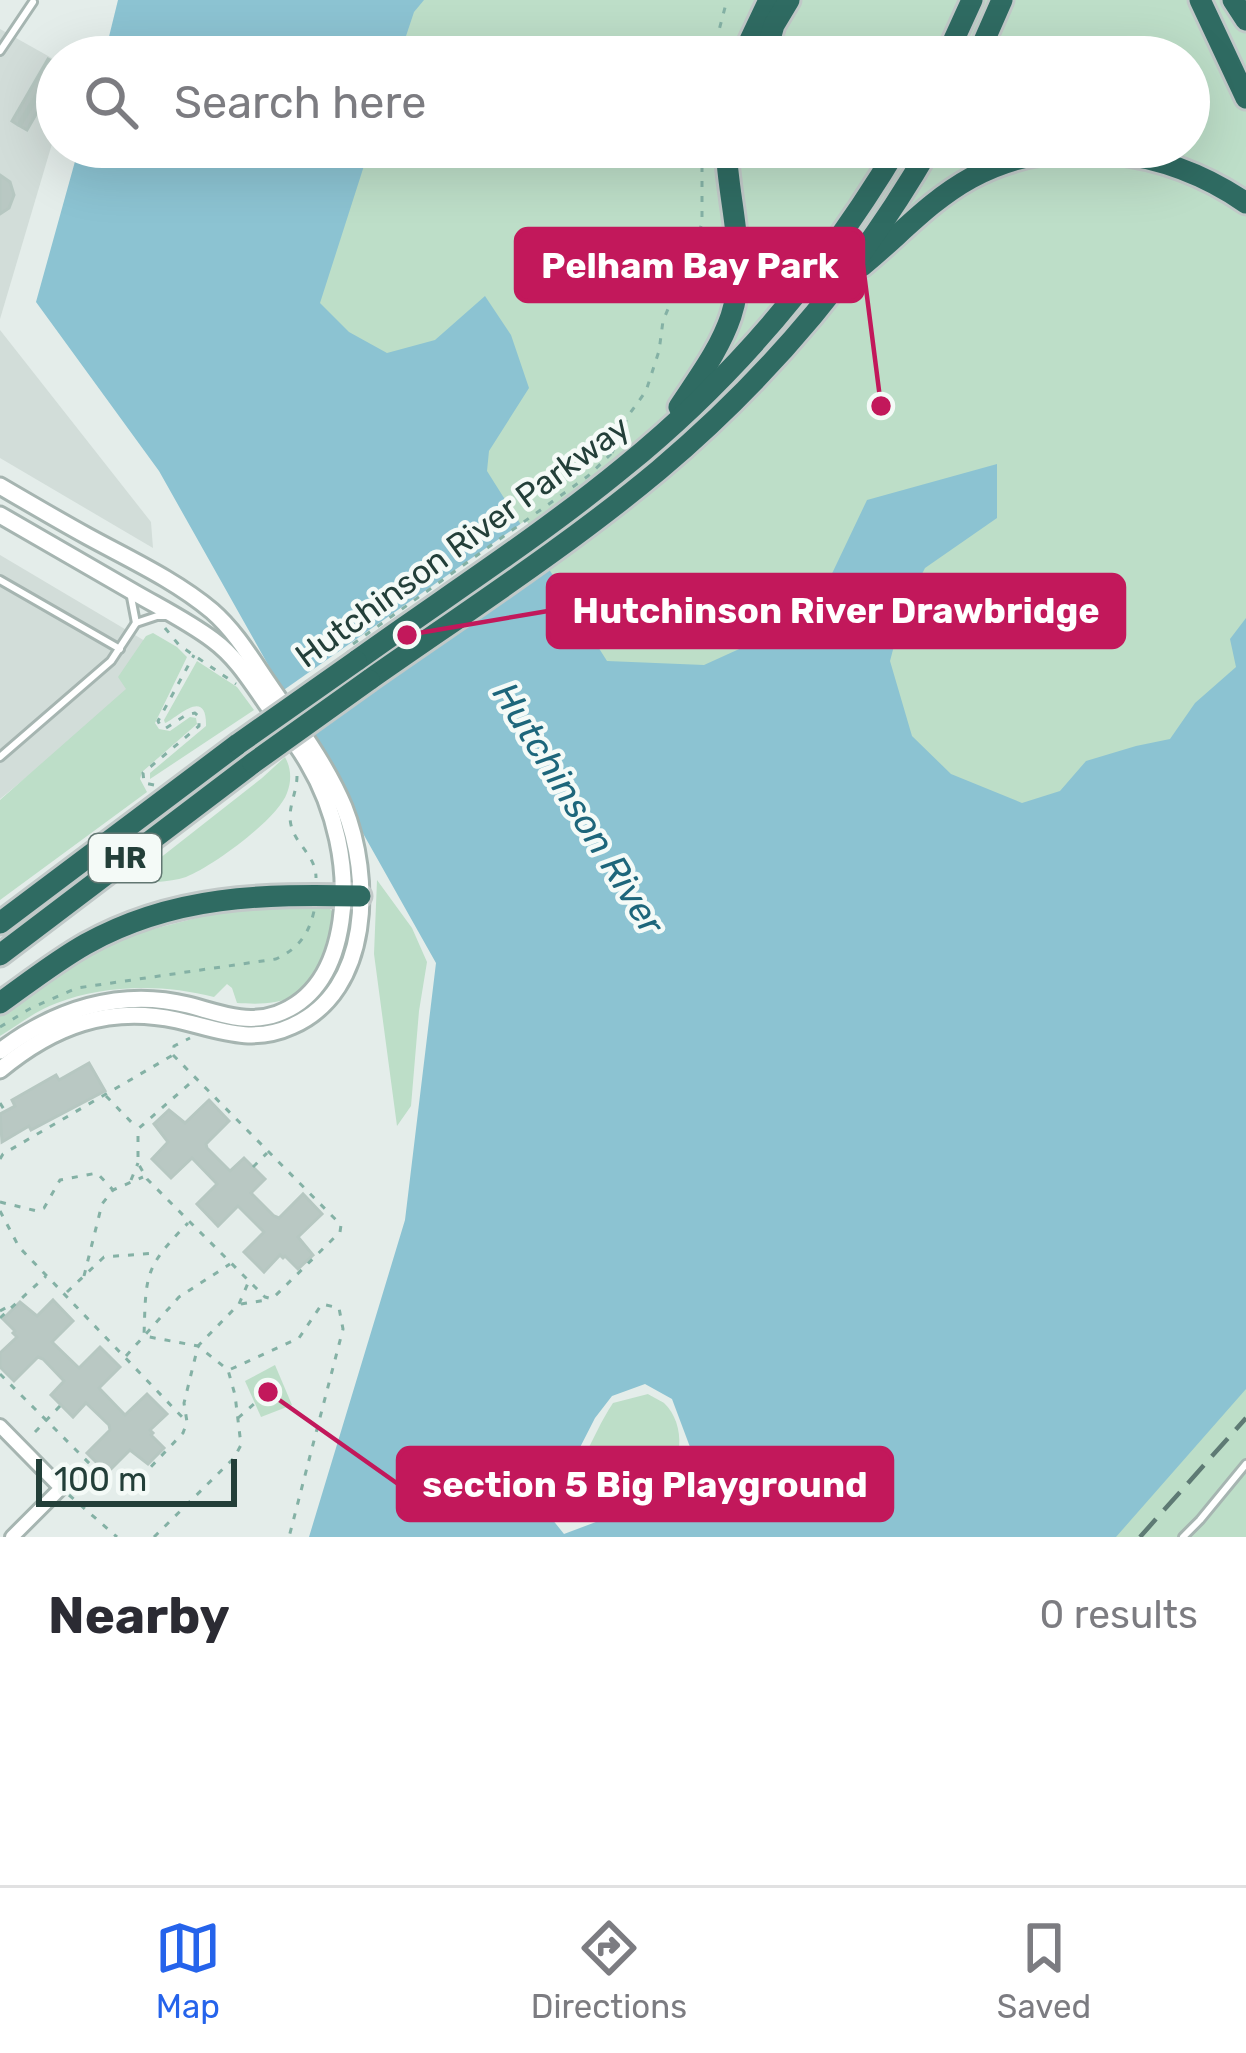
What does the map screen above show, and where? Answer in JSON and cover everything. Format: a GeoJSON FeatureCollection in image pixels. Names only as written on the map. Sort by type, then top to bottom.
{"type":"FeatureCollection","features":[{"type":"Feature","properties":{"kind":"highway"},"geometry":{"type":"LineString","coordinates":[[752,36],[769,0]]}},
{"type":"Feature","properties":{"kind":"highway"},"geometry":{"type":"LineString","coordinates":[[771,36],[789,0]]}},
{"type":"Feature","properties":{"kind":"highway"},"geometry":{"type":"LineString","coordinates":[[986,36],[1002,0]]}},
{"type":"Feature","properties":{"kind":"highway"},"geometry":{"type":"LineString","coordinates":[[1200,0],[1246,98]]}},
{"type":"Feature","properties":{"kind":"highway"},"geometry":{"type":"LineString","coordinates":[[1233,0],[1246,20]]}},
{"type":"Feature","properties":{"kind":"highway"},"geometry":{"type":"LineString","coordinates":[[947,36],[969,7]]}},
{"type":"Feature","properties":{"kind":"highway"},"geometry":{"type":"LineString","coordinates":[[956,36],[969,7]]}},
{"type":"Feature","properties":{"kind":"highway"},"geometry":{"type":"LineString","coordinates":[[661,436],[716,349],[733,310],[739,265],[729,168]]}},
{"type":"Feature","properties":{"kind":"highway","name":"Hutchinson River Parkway"},"geometry":{"type":"LineString","coordinates":[[0,955],[253,763],[624,470],[735,364],[794,296],[885,168]]}},
{"type":"Feature","properties":{"kind":"highway","name":"Hutchinson River Parkway"},"geometry":{"type":"LineString","coordinates":[[0,923],[238,744],[624,470],[733,403],[834,289],[917,168]]}},
{"type":"Feature","properties":{"kind":"highway"},"geometry":{"type":"LineString","coordinates":[[834,289],[916,217],[955,188],[995,168]]}},
{"type":"Feature","properties":{"kind":"highway"},"geometry":{"type":"LineString","coordinates":[[1176,168],[1206,178],[1246,203]]}},
{"type":"Feature","properties":{"kind":"highway"},"geometry":{"type":"LineString","coordinates":[[0,1003],[89,943],[143,918],[228,898],[352,895]]}},
{"type":"Feature","properties":{"kind":"street"},"geometry":{"type":"LineString","coordinates":[[0,486],[201,602],[237,638],[320,785],[358,926],[351,958],[336,988],[316,1011],[290,1027],[256,1036],[161,1017],[80,1022],[42,1039],[0,1070]]}},
{"type":"Feature","properties":{"kind":"street"},"geometry":{"type":"LineString","coordinates":[[0,515],[203,633],[236,661],[282,715]]}},
{"type":"Feature","properties":{"kind":"street"},"geometry":{"type":"LineString","coordinates":[[0,1051],[53,1018],[113,1001],[175,1002],[241,1019],[281,1012],[307,997],[324,976],[352,895]]}},
{"type":"Feature","properties":{"kind":"street"},"geometry":{"type":"LineString","coordinates":[[0,1426],[61,1488],[12,1537]]}},
{"type":"Feature","properties":{"kind":"lane"},"geometry":{"type":"LineString","coordinates":[[0,51],[33,2]]}},
{"type":"Feature","properties":{"kind":"lane"},"geometry":{"type":"LineString","coordinates":[[0,757],[111,662],[136,622],[131,597],[58,553],[52,544]]}},
{"type":"Feature","properties":{"kind":"lane"},"geometry":{"type":"LineString","coordinates":[[0,580],[120,650]]}},
{"type":"Feature","properties":{"kind":"lane"},"geometry":{"type":"LineString","coordinates":[[136,622],[164,615],[236,661]]}},
{"type":"Feature","properties":{"kind":"lane"},"geometry":{"type":"LineString","coordinates":[[1183,1537],[1246,1464]]}},
{"type":"Feature","properties":{"kind":"path"},"geometry":{"type":"LineString","coordinates":[[718,36],[727,0]]}},
{"type":"Feature","properties":{"kind":"path"},"geometry":{"type":"LineString","coordinates":[[339,654],[598,469],[624,470],[628,416],[646,391],[663,321],[699,235],[702,168]]}},
{"type":"Feature","properties":{"kind":"path"},"geometry":{"type":"LineString","coordinates":[[157,623],[170,631],[177,644],[242,689]]}},
{"type":"Feature","properties":{"kind":"path"},"geometry":{"type":"LineString","coordinates":[[152,786],[144,783],[143,773],[199,726],[195,713],[166,728],[158,721],[194,655]]}},
{"type":"Feature","properties":{"kind":"path"},"geometry":{"type":"LineString","coordinates":[[0,1027],[77,988],[275,959],[291,951],[308,931],[316,895],[315,862],[298,840],[290,819],[298,782],[296,767]]}},
{"type":"Feature","properties":{"kind":"path"},"geometry":{"type":"LineString","coordinates":[[173,1055],[174,1046],[190,1038],[194,1024]]}},
{"type":"Feature","properties":{"kind":"path"},"geometry":{"type":"LineString","coordinates":[[173,1055],[340,1225],[340,1232],[272,1299],[239,1304]]}},
{"type":"Feature","properties":{"kind":"path"},"geometry":{"type":"LineString","coordinates":[[0,1160],[173,1055]]}},
{"type":"Feature","properties":{"kind":"path"},"geometry":{"type":"LineString","coordinates":[[138,1129],[196,1078]]}},
{"type":"Feature","properties":{"kind":"path"},"geometry":{"type":"LineString","coordinates":[[106,1095],[138,1129],[139,1162],[145,1176],[265,1298],[272,1299]]}},
{"type":"Feature","properties":{"kind":"path"},"geometry":{"type":"LineString","coordinates":[[0,1103],[5,1111]]}},
{"type":"Feature","properties":{"kind":"path"},"geometry":{"type":"LineString","coordinates":[[17,1133],[22,1143]]}},
{"type":"Feature","properties":{"kind":"path"},"geometry":{"type":"LineString","coordinates":[[254,1167],[268,1152]]}},
{"type":"Feature","properties":{"kind":"path"},"geometry":{"type":"LineString","coordinates":[[131,1182],[139,1162]]}},
{"type":"Feature","properties":{"kind":"path"},"geometry":{"type":"LineString","coordinates":[[0,1202],[37,1211],[44,1208],[60,1180],[97,1173],[113,1190]]}},
{"type":"Feature","properties":{"kind":"path"},"geometry":{"type":"LineString","coordinates":[[84,1276],[102,1204],[113,1190],[145,1176]]}},
{"type":"Feature","properties":{"kind":"path"},"geometry":{"type":"LineString","coordinates":[[0,1211],[19,1247],[187,1422]]}},
{"type":"Feature","properties":{"kind":"path"},"geometry":{"type":"LineString","coordinates":[[144,1336],[149,1271],[189,1221]]}},
{"type":"Feature","properties":{"kind":"path"},"geometry":{"type":"LineString","coordinates":[[64,1294],[104,1257],[159,1253]]}},
{"type":"Feature","properties":{"kind":"path"},"geometry":{"type":"LineString","coordinates":[[124,1357],[179,1297],[231,1264]]}},
{"type":"Feature","properties":{"kind":"path"},"geometry":{"type":"LineString","coordinates":[[0,1318],[46,1276]]}},
{"type":"Feature","properties":{"kind":"path"},"geometry":{"type":"LineString","coordinates":[[1,1373],[109,1483],[129,1490],[177,1441],[187,1422],[184,1403],[198,1346],[239,1304],[247,1280]]}},
{"type":"Feature","properties":{"kind":"path"},"geometry":{"type":"LineString","coordinates":[[228,1370],[299,1338],[322,1304],[339,1308],[343,1329],[290,1537]]}},
{"type":"Feature","properties":{"kind":"path"},"geometry":{"type":"LineString","coordinates":[[0,1311],[11,1306]]}},
{"type":"Feature","properties":{"kind":"path"},"geometry":{"type":"LineString","coordinates":[[144,1336],[198,1346],[228,1370],[241,1445],[234,1458],[154,1537]]}},
{"type":"Feature","properties":{"kind":"path"},"geometry":{"type":"LineString","coordinates":[[238,1418],[255,1403]]}},
{"type":"Feature","properties":{"kind":"path"},"geometry":{"type":"LineString","coordinates":[[35,1432],[61,1405]]}},
{"type":"Feature","properties":{"kind":"path"},"geometry":{"type":"LineString","coordinates":[[75,1472],[86,1461]]}},
{"type":"Feature","properties":{"kind":"path"},"geometry":{"type":"LineString","coordinates":[[61,1488],[93,1490],[109,1483]]}},
{"type":"Feature","properties":{"kind":"path"},"geometry":{"type":"LineString","coordinates":[[61,1488],[117,1537]]}},
{"type":"Feature","properties":{"kind":"shaded area"},"geometry":{"type":"Polygon","coordinates":[[[0,29],[36,49],[36,168],[45,168],[0,319],[0,29]]]}},
{"type":"Feature","properties":{"kind":"shaded area"},"geometry":{"type":"Polygon","coordinates":[[[0,330],[151,522],[153,548],[0,458],[0,330]]]}},
{"type":"Feature","properties":{"kind":"shaded area"},"geometry":{"type":"Polygon","coordinates":[[[0,555],[172,657],[0,799],[0,555]]]}},
{"type":"Feature","properties":{"kind":"green space"},"geometry":{"type":"Polygon","coordinates":[[[303,0],[1246,0],[1246,1537],[870,1537],[329,398],[275,168],[1210,168],[1210,36],[292,36],[303,0]]]}},
{"type":"Feature","properties":{"kind":"green space"},"geometry":{"type":"Polygon","coordinates":[[[153,633],[187,657],[155,723],[170,731],[190,717],[197,724],[142,772],[140,779],[147,792],[0,900],[0,800],[126,689],[118,677],[146,636],[153,633]]]}},
{"type":"Feature","properties":{"kind":"green space"},"geometry":{"type":"Polygon","coordinates":[[[197,661],[237,687],[254,710],[150,779],[150,773],[206,726],[205,714],[197,706],[164,720],[197,661]]]}},
{"type":"Feature","properties":{"kind":"green space"},"geometry":{"type":"Polygon","coordinates":[[[285,757],[290,774],[287,793],[258,828],[186,877],[158,882],[149,874],[155,862],[285,757]]]}},
{"type":"Feature","properties":{"kind":"green space"},"geometry":{"type":"Polygon","coordinates":[[[377,880],[412,928],[427,962],[411,1106],[397,1126],[374,954],[377,880]]]}},
{"type":"Feature","properties":{"kind":"green space"},"geometry":{"type":"Polygon","coordinates":[[[325,904],[332,911],[332,921],[322,958],[309,981],[287,999],[237,1003],[227,984],[214,997],[155,988],[115,989],[50,1006],[0,1036],[0,1013],[84,958],[130,935],[243,906],[325,904]]]}},
{"type":"Feature","properties":{"kind":"green space"},"geometry":{"type":"Polygon","coordinates":[[[275,1365],[292,1405],[261,1417],[245,1381],[275,1365]]]}},
{"type":"Feature","properties":{"kind":"green space"},"geometry":{"type":"Polygon","coordinates":[[[648,1394],[671,1412],[679,1434],[668,1479],[618,1506],[580,1516],[565,1513],[558,1504],[562,1491],[613,1403],[648,1394]]]}},
{"type":"Feature","properties":{"kind":"water"},"geometry":{"type":"Polygon","coordinates":[[[118,0],[424,0],[406,36],[109,36],[118,0]]]}},
{"type":"Feature","properties":{"kind":"water","name":"Hutchinson River"},"geometry":{"type":"Polygon","coordinates":[[[73,168],[363,168],[320,303],[349,332],[387,353],[435,340],[485,296],[511,335],[529,388],[489,451],[487,471],[607,661],[704,665],[779,631],[828,582],[867,500],[997,464],[997,518],[925,568],[903,612],[890,661],[912,736],[951,774],[1022,803],[1060,791],[1086,761],[1170,739],[1195,703],[1236,667],[1230,639],[1246,618],[1246,1389],[1116,1537],[309,1537],[405,1220],[436,963],[159,471],[36,302],[73,168]],[[645,1384],[612,1396],[551,1494],[552,1519],[564,1534],[657,1499],[690,1447],[672,1399],[645,1384]]]}},
{"type":"Feature","properties":{"kind":"pier"},"geometry":{"type":"Polygon","coordinates":[[[526,520],[554,564],[304,741],[278,694],[526,520]]]}},
{"type":"Feature","properties":{"kind":"building"},"geometry":{"type":"Polygon","coordinates":[[[36,80],[36,95],[18,125],[12,121],[36,80]]]}},
{"type":"Feature","properties":{"kind":"building"},"geometry":{"type":"Polygon","coordinates":[[[36,99],[36,114],[27,130],[20,126],[36,99]]]}},
{"type":"Feature","properties":{"kind":"building"},"geometry":{"type":"Polygon","coordinates":[[[0,175],[10,182],[14,195],[9,208],[0,214],[0,175]]]}},
{"type":"Feature","properties":{"kind":"building"},"geometry":{"type":"Polygon","coordinates":[[[89,1063],[105,1091],[2,1142],[0,1114],[15,1106],[12,1100],[89,1063]]]}},
{"type":"Feature","properties":{"kind":"building"},"geometry":{"type":"Polygon","coordinates":[[[209,1100],[229,1121],[207,1148],[230,1171],[244,1158],[265,1179],[251,1193],[279,1218],[303,1194],[322,1214],[298,1237],[313,1255],[298,1269],[280,1255],[264,1272],[244,1252],[264,1232],[238,1206],[218,1226],[197,1204],[217,1184],[192,1158],[171,1178],[152,1159],[168,1142],[154,1124],[169,1110],[185,1123],[209,1100]]]}},
{"type":"Feature","properties":{"kind":"building"},"geometry":{"type":"Polygon","coordinates":[[[53,1300],[73,1321],[52,1342],[79,1368],[100,1347],[120,1367],[99,1388],[125,1415],[147,1394],[167,1414],[150,1430],[164,1448],[148,1464],[130,1450],[107,1473],[87,1453],[110,1430],[109,1425],[86,1403],[73,1417],[51,1395],[64,1381],[43,1359],[38,1357],[14,1381],[0,1367],[0,1353],[17,1337],[3,1319],[20,1302],[37,1316],[53,1300]]]}},
{"type":"Feature","properties":{"kind":"railway"},"geometry":{"type":"LineString","coordinates":[[1140,1537],[1246,1418]]}},
{"type":"Feature","properties":{"kind":"place","name":"Pelham Bay Park"},"geometry":{"type":"Point","coordinates":[881,406]}},
{"type":"Feature","properties":{"kind":"place","name":"Hutchinson River Drawbridge"},"geometry":{"type":"Point","coordinates":[407,635]}},
{"type":"Feature","properties":{"kind":"place","name":"section 5 Big Playground"},"geometry":{"type":"Point","coordinates":[268,1392]}}]}
